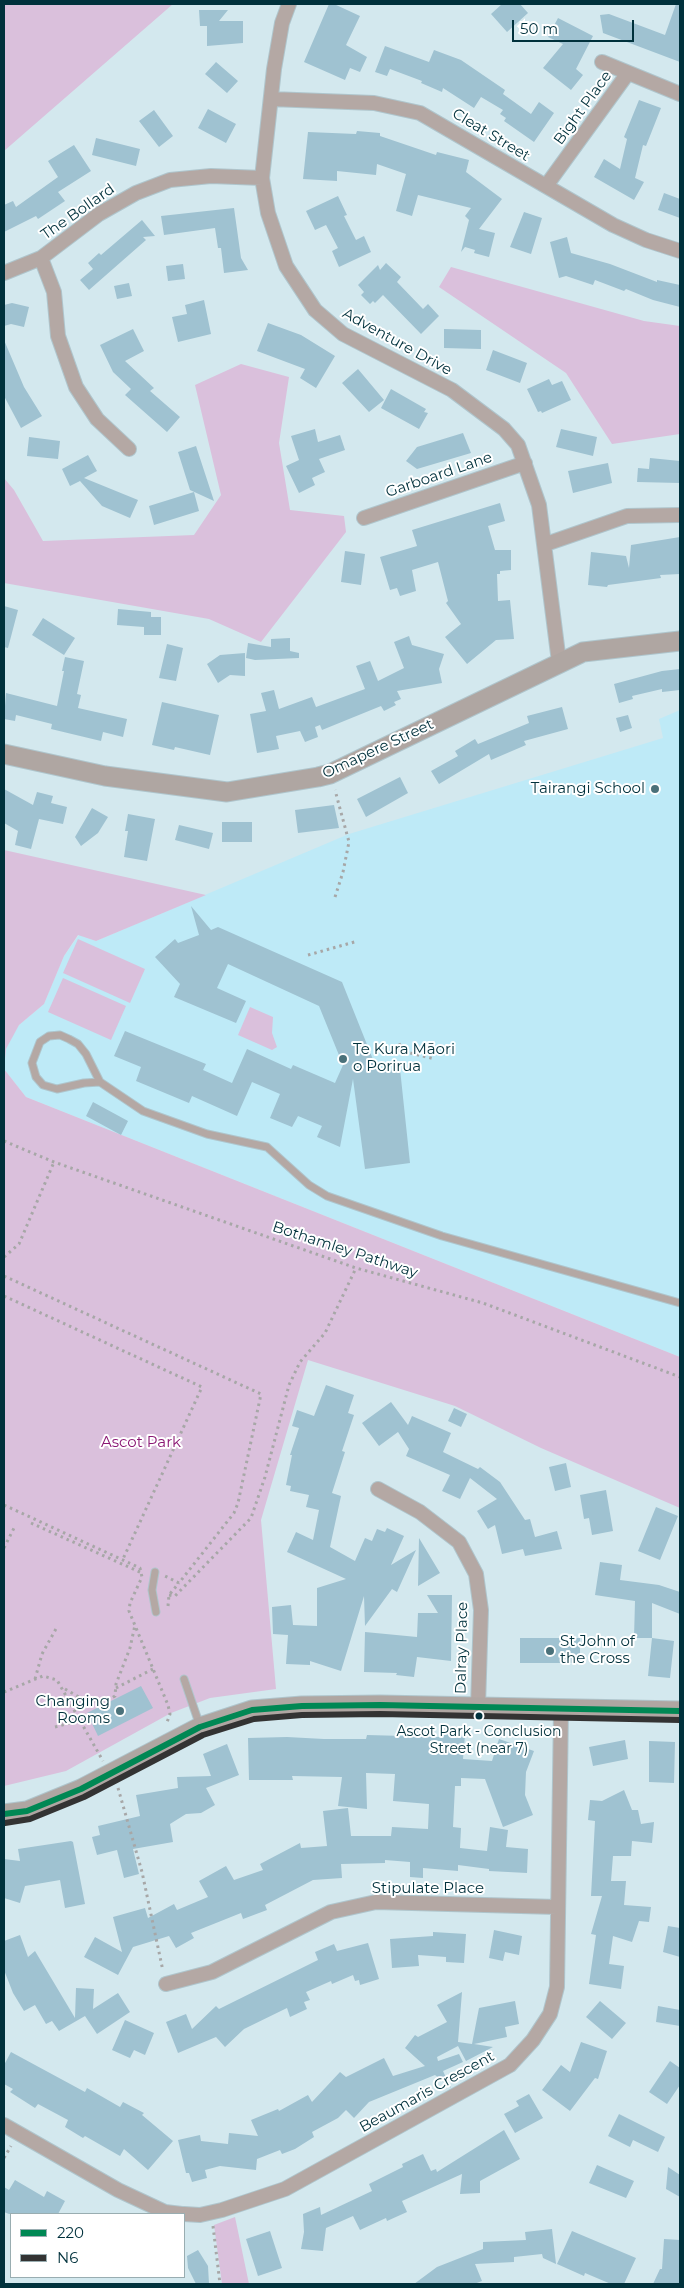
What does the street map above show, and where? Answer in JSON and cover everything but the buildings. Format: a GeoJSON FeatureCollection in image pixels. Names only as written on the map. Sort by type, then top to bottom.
{"type":"FeatureCollection","features":[{"type":"Feature","properties":{"kind":"main road","name":"Omapere Street"},"geometry":{"type":"LineString","coordinates":[[4,754],[105,776],[227,792],[330,774],[583,652],[680,641]]}},
{"type":"Feature","properties":{"kind":"main road"},"geometry":{"type":"LineString","coordinates":[[4,1814],[27,1811],[81,1789],[200,1727],[252,1710],[302,1706],[478,1706],[680,1711]]}},
{"type":"Feature","properties":{"kind":"street","name":"Adventure Drive"},"geometry":{"type":"LineString","coordinates":[[289,4],[282,23],[262,178],[268,213],[286,266],[315,310],[343,334],[452,390],[504,429],[518,446],[539,504],[546,544],[559,662]]}},
{"type":"Feature","properties":{"kind":"street","name":"Bight Place"},"geometry":{"type":"LineString","coordinates":[[602,62],[680,94]]}},
{"type":"Feature","properties":{"kind":"street","name":"Bight Place"},"geometry":{"type":"LineString","coordinates":[[546,186],[628,73]]}},
{"type":"Feature","properties":{"kind":"street","name":"Cleat Street"},"geometry":{"type":"LineString","coordinates":[[271,99],[374,103],[420,113],[613,224],[646,240],[680,251]]}},
{"type":"Feature","properties":{"kind":"street","name":"The Bollard"},"geometry":{"type":"LineString","coordinates":[[4,273],[41,258],[99,214],[136,193],[170,180],[211,176],[262,178]]}},
{"type":"Feature","properties":{"kind":"street"},"geometry":{"type":"LineString","coordinates":[[41,258],[54,292],[58,336],[76,387],[97,420],[129,448]]}},
{"type":"Feature","properties":{"kind":"street","name":"Garboard Lane"},"geometry":{"type":"LineString","coordinates":[[364,518],[525,463]]}},
{"type":"Feature","properties":{"kind":"street"},"geometry":{"type":"LineString","coordinates":[[546,544],[627,516],[680,515]]}},
{"type":"Feature","properties":{"kind":"street","name":"Dalray Place"},"geometry":{"type":"LineString","coordinates":[[378,1489],[420,1512],[459,1542],[476,1574],[482,1610],[478,1706]]}},
{"type":"Feature","properties":{"kind":"street","name":"Beaumaris Crescent"},"geometry":{"type":"LineString","coordinates":[[185,2214],[200,2215],[212,2213],[285,2189],[510,2065],[532,2040],[550,2014],[557,1987],[561,1708]]}},
{"type":"Feature","properties":{"kind":"street","name":"Stipulate Place"},"geometry":{"type":"LineString","coordinates":[[166,1984],[212,1972],[331,1912],[376,1902],[557,1907]]}},
{"type":"Feature","properties":{"kind":"street","name":"Beaumaris Crescent"},"geometry":{"type":"LineString","coordinates":[[4,2125],[118,2190],[165,2212],[174,2213]]}},
{"type":"Feature","properties":{"kind":"lane"},"geometry":{"type":"LineString","coordinates":[[100,1082],[57,1088],[43,1085],[36,1077],[32,1063],[40,1042],[49,1036],[60,1035],[78,1044],[86,1054],[100,1082],[143,1112],[207,1134],[267,1146],[321,1192],[362,1210],[451,1239],[680,1303]]}},
{"type":"Feature","properties":{"kind":"lane"},"geometry":{"type":"LineString","coordinates":[[155,1572],[152,1590],[156,1612]]}},
{"type":"Feature","properties":{"kind":"lane"},"geometry":{"type":"LineString","coordinates":[[184,1679],[200,1727]]}},
{"type":"Feature","properties":{"kind":"path"},"geometry":{"type":"LineString","coordinates":[[330,774],[349,842],[343,872],[335,897]]}},
{"type":"Feature","properties":{"kind":"path"},"geometry":{"type":"LineString","coordinates":[[308,955],[358,941]]}},
{"type":"Feature","properties":{"kind":"path"},"geometry":{"type":"LineString","coordinates":[[390,1048],[403,1043]]}},
{"type":"Feature","properties":{"kind":"path"},"geometry":{"type":"LineString","coordinates":[[385,1047],[435,1059]]}},
{"type":"Feature","properties":{"kind":"path","name":"Bothamley Pathway"},"geometry":{"type":"LineString","coordinates":[[4,1141],[54,1162],[356,1268],[483,1303],[680,1377]]}},
{"type":"Feature","properties":{"kind":"path"},"geometry":{"type":"LineString","coordinates":[[4,1257],[19,1244],[54,1162]]}},
{"type":"Feature","properties":{"kind":"path"},"geometry":{"type":"LineString","coordinates":[[169,1595],[176,1596],[251,1518],[265,1476],[288,1385],[300,1362],[325,1333],[356,1268]]}},
{"type":"Feature","properties":{"kind":"path"},"geometry":{"type":"LineString","coordinates":[[4,1276],[261,1394],[238,1503],[234,1513],[169,1595],[168,1606]]}},
{"type":"Feature","properties":{"kind":"path"},"geometry":{"type":"LineString","coordinates":[[4,1296],[202,1387],[123,1560]]}},
{"type":"Feature","properties":{"kind":"path"},"geometry":{"type":"LineString","coordinates":[[4,1505],[138,1566],[142,1572]]}},
{"type":"Feature","properties":{"kind":"path"},"geometry":{"type":"LineString","coordinates":[[31,1523],[142,1572],[155,1572],[179,1583]]}},
{"type":"Feature","properties":{"kind":"path"},"geometry":{"type":"LineString","coordinates":[[4,1548],[14,1528]]}},
{"type":"Feature","properties":{"kind":"path"},"geometry":{"type":"LineString","coordinates":[[142,1572],[129,1607],[170,1714],[163,1728]]}},
{"type":"Feature","properties":{"kind":"path"},"geometry":{"type":"LineString","coordinates":[[63,1688],[79,1697],[105,1702],[115,1696],[115,1688],[130,1648],[135,1624]]}},
{"type":"Feature","properties":{"kind":"path"},"geometry":{"type":"LineString","coordinates":[[36,1678],[42,1654],[57,1626]]}},
{"type":"Feature","properties":{"kind":"path"},"geometry":{"type":"LineString","coordinates":[[115,1688],[153,1669]]}},
{"type":"Feature","properties":{"kind":"path"},"geometry":{"type":"LineString","coordinates":[[4,1692],[36,1678],[52,1677],[63,1688],[75,1714],[82,1720],[118,1788],[142,1872],[166,1984]]}},
{"type":"Feature","properties":{"kind":"path"},"geometry":{"type":"LineString","coordinates":[[55,1727],[82,1720]]}},
{"type":"Feature","properties":{"kind":"path"},"geometry":{"type":"LineString","coordinates":[[212,2213],[220,2284]]}},
{"type":"Feature","properties":{"kind":"shaded area","name":"Te Kura Māori o Porirua"},"geometry":{"type":"Polygon","coordinates":[[[680,710],[680,1357],[26,1097],[4,1069],[6,1049],[11,1037],[19,1025],[44,1004],[64,956],[79,935],[96,941],[349,834],[663,738],[659,719],[680,710]]]}},
{"type":"Feature","properties":{"kind":"green space"},"geometry":{"type":"Polygon","coordinates":[[[4,4],[173,4],[4,151],[4,4]]]}},
{"type":"Feature","properties":{"kind":"green space"},"geometry":{"type":"Polygon","coordinates":[[[451,267],[644,321],[680,326],[680,434],[612,444],[566,373],[439,287],[451,267]]]}},
{"type":"Feature","properties":{"kind":"green space"},"geometry":{"type":"Polygon","coordinates":[[[241,364],[289,377],[279,443],[290,510],[344,516],[346,532],[261,642],[209,619],[4,583],[4,478],[14,490],[43,541],[194,535],[221,495],[195,385],[241,364]]]}},
{"type":"Feature","properties":{"kind":"green space"},"geometry":{"type":"Polygon","coordinates":[[[4,850],[206,895],[96,941],[78,935],[64,956],[44,1004],[19,1025],[6,1049],[4,1069],[4,850]]]}},
{"type":"Feature","properties":{"kind":"green space"},"geometry":{"type":"Polygon","coordinates":[[[78,939],[145,969],[130,1003],[63,973],[78,939]]]}},
{"type":"Feature","properties":{"kind":"green space"},"geometry":{"type":"Polygon","coordinates":[[[63,978],[126,1006],[111,1040],[48,1012],[63,978]]]}},
{"type":"Feature","properties":{"kind":"green space"},"geometry":{"type":"Polygon","coordinates":[[[250,1007],[273,1017],[272,1033],[277,1047],[272,1050],[238,1035],[250,1007]]]}},
{"type":"Feature","properties":{"kind":"green space","name":"Ascot Park"},"geometry":{"type":"Polygon","coordinates":[[[4,1069],[26,1097],[680,1357],[680,1508],[541,1448],[455,1406],[308,1360],[261,1520],[276,1689],[210,1698],[171,1713],[66,1771],[4,1786],[4,1069]]]}},
{"type":"Feature","properties":{"kind":"green space"},"geometry":{"type":"Polygon","coordinates":[[[235,2217],[249,2284],[222,2284],[214,2225],[235,2217]]]}},
{"type":"Feature","properties":{"kind":"transit line","name":"220"},"geometry":{"type":"LineString","coordinates":[[4,1814],[27,1811],[81,1789],[200,1727],[252,1710],[302,1706],[380,1705],[680,1711]]}},
{"type":"Feature","properties":{"kind":"transit line","name":"N6"},"geometry":{"type":"LineString","coordinates":[[5,1823],[30,1819],[84,1797],[203,1735],[254,1719],[302,1715],[380,1714],[680,1720]]}},
{"type":"Feature","properties":{"kind":"place","name":"Tairangi School"},"geometry":{"type":"Point","coordinates":[655,789]}},
{"type":"Feature","properties":{"kind":"place","name":"Te Kura Māori o Porirua"},"geometry":{"type":"Point","coordinates":[343,1059]}},
{"type":"Feature","properties":{"kind":"place","name":"St John of the Cross"},"geometry":{"type":"Point","coordinates":[550,1651]}},
{"type":"Feature","properties":{"kind":"place","name":"Changing Rooms"},"geometry":{"type":"Point","coordinates":[120,1711]}},
{"type":"Feature","properties":{"kind":"place","name":"Ascot Park - Conclusion Street (near 7)"},"geometry":{"type":"Point","coordinates":[479,1716]}}]}
